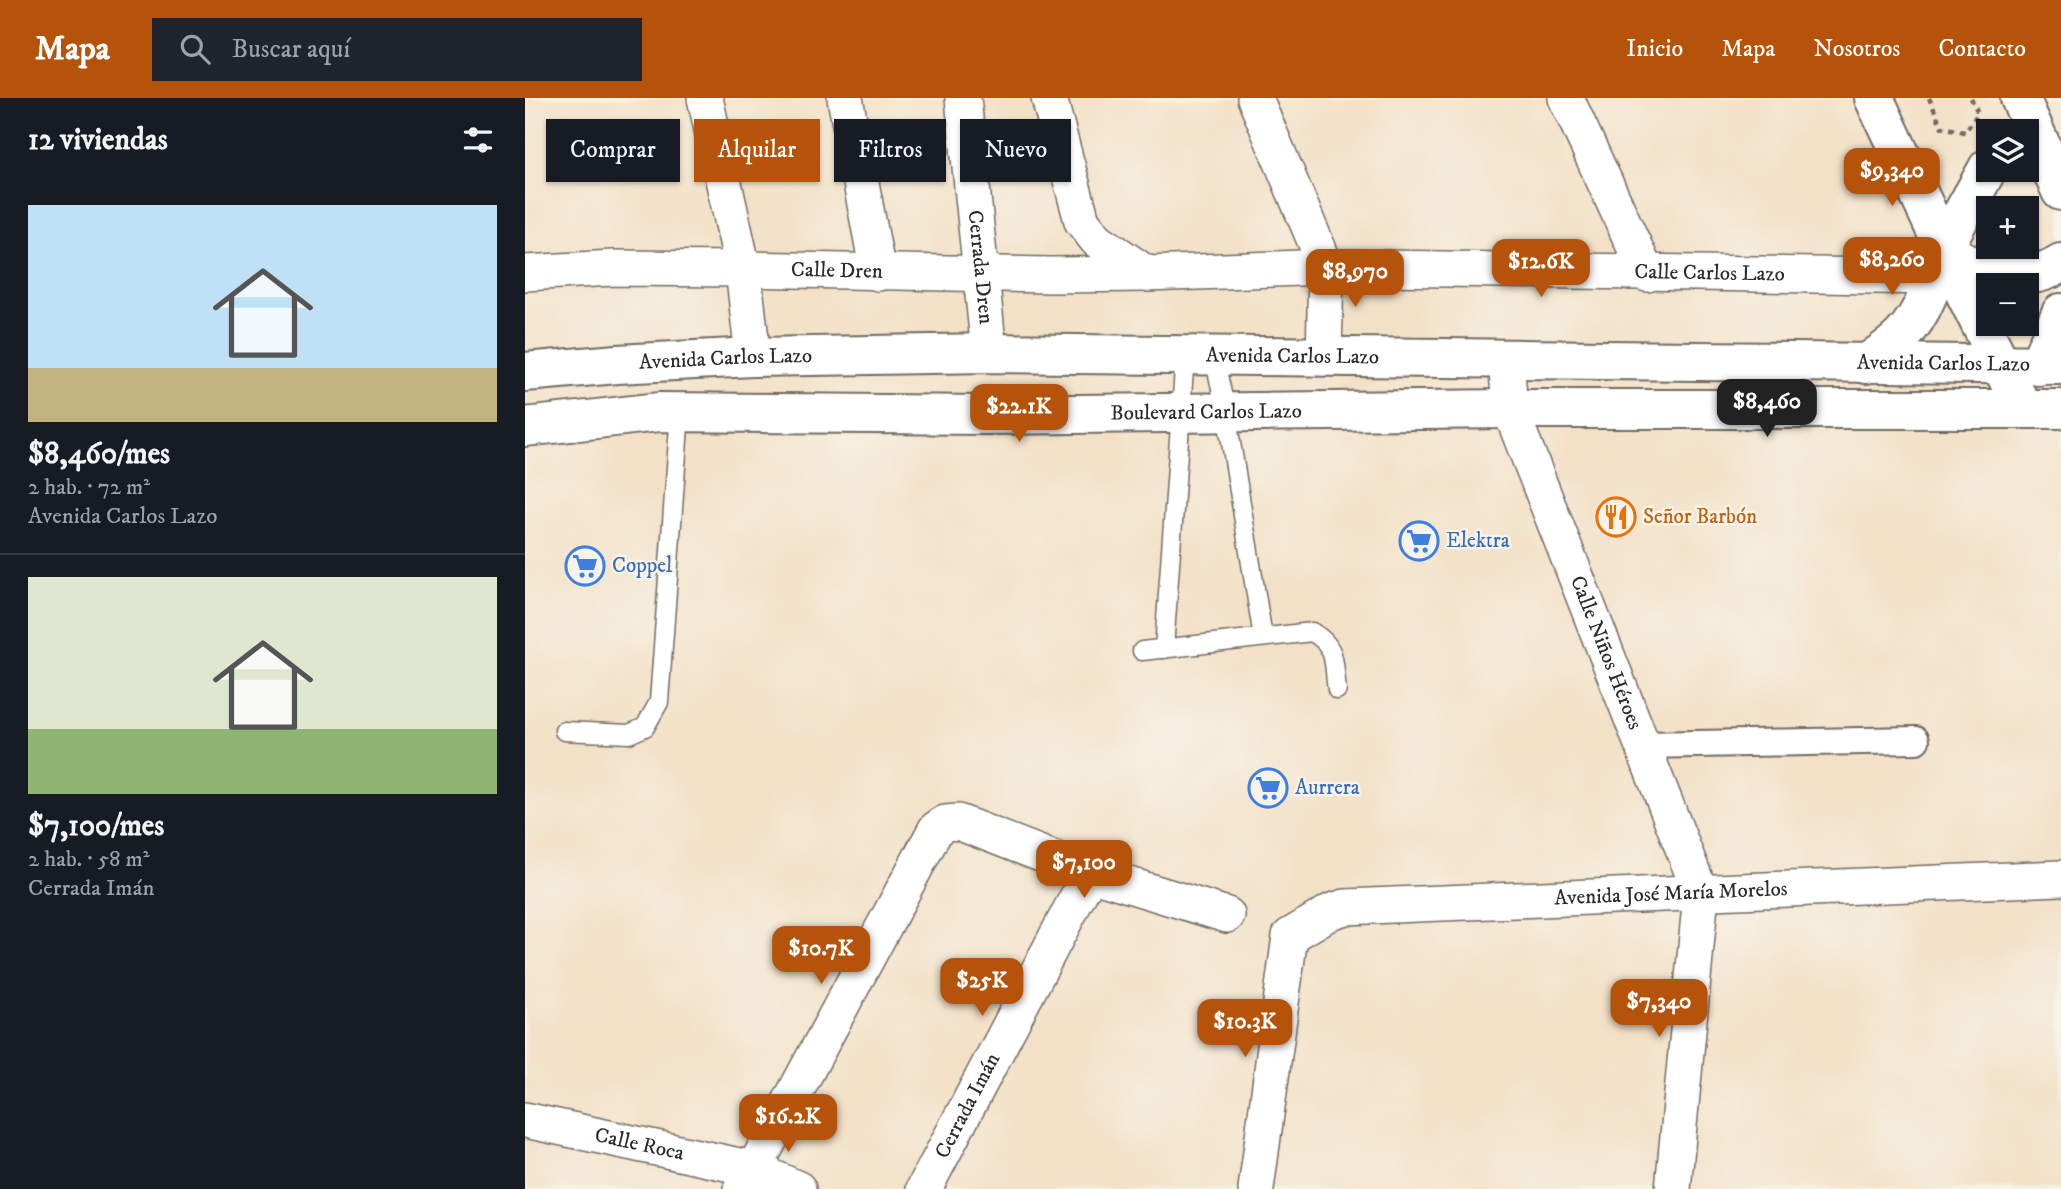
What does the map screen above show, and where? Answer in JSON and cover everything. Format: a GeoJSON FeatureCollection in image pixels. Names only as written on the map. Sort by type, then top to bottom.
{"type":"FeatureCollection","features":[{"type":"Feature","properties":{"kind":"main road"},"geometry":{"type":"LineString","coordinates":[[1874,98],[1948,273],[2020,373],[2061,409]]}},
{"type":"Feature","properties":{"kind":"main road"},"geometry":{"type":"LineString","coordinates":[[2028,110],[2061,191]]}},
{"type":"Feature","properties":{"kind":"main road"},"geometry":{"type":"LineString","coordinates":[[1948,273],[1983,182]]}},
{"type":"Feature","properties":{"kind":"main road"},"geometry":{"type":"LineString","coordinates":[[1866,364],[1902,336],[1948,273],[1961,262],[1989,272],[2019,276],[2051,270],[2061,263]]}},
{"type":"Feature","properties":{"kind":"main road"},"geometry":{"type":"LineString","coordinates":[[2020,373],[2061,313]]}},
{"type":"Feature","properties":{"kind":"main road","name":"Avenida Carlos Lazo"},"geometry":{"type":"LineString","coordinates":[[525,372],[753,357],[989,354],[1200,356],[1325,347],[1506,359],[1866,364],[2020,373]]}},
{"type":"Feature","properties":{"kind":"main road","name":"Avenida Carlos Lazo"},"geometry":{"type":"LineString","coordinates":[[1510,409],[1968,409],[2020,373]]}},
{"type":"Feature","properties":{"kind":"main road","name":"Boulevard Carlos Lazo"},"geometry":{"type":"LineString","coordinates":[[525,427],[577,419],[680,412],[985,415],[1510,409]]}},
{"type":"Feature","properties":{"kind":"street"},"geometry":{"type":"LineString","coordinates":[[705,98],[743,269],[753,357]]}},
{"type":"Feature","properties":{"kind":"street"},"geometry":{"type":"LineString","coordinates":[[845,98],[878,273]]}},
{"type":"Feature","properties":{"kind":"street","name":"Cerrada Dren"},"geometry":{"type":"LineString","coordinates":[[963,98],[989,354]]}},
{"type":"Feature","properties":{"kind":"street"},"geometry":{"type":"LineString","coordinates":[[1049,98],[1082,221],[1097,240],[1147,274]]}},
{"type":"Feature","properties":{"kind":"street"},"geometry":{"type":"LineString","coordinates":[[1255,98],[1327,273],[1325,347]]}},
{"type":"Feature","properties":{"kind":"street"},"geometry":{"type":"LineString","coordinates":[[1566,98],[1647,274]]}},
{"type":"Feature","properties":{"kind":"street","name":"Calle Dren"},"geometry":{"type":"LineString","coordinates":[[525,273],[613,268],[1147,274]]}},
{"type":"Feature","properties":{"kind":"street","name":"Calle Carlos Lazo"},"geometry":{"type":"LineString","coordinates":[[1147,274],[1948,273]]}},
{"type":"Feature","properties":{"kind":"street","name":"Calle Niños Héroes"},"geometry":{"type":"LineString","coordinates":[[1506,359],[1510,409],[1702,894]]}},
{"type":"Feature","properties":{"kind":"street"},"geometry":{"type":"LineString","coordinates":[[1643,745],[1916,740]]}},
{"type":"Feature","properties":{"kind":"street"},"geometry":{"type":"LineString","coordinates":[[748,1179],[936,829],[945,823],[958,822],[1090,873],[1227,915]]}},
{"type":"Feature","properties":{"kind":"street","name":"Cerrada Imán"},"geometry":{"type":"LineString","coordinates":[[924,1189],[1090,873]]}},
{"type":"Feature","properties":{"kind":"street","name":"Avenida José María Morelos"},"geometry":{"type":"LineString","coordinates":[[1255,1189],[1290,936],[1332,911],[1345,907],[2061,878]]}},
{"type":"Feature","properties":{"kind":"street"},"geometry":{"type":"LineString","coordinates":[[1673,1189],[1702,894]]}},
{"type":"Feature","properties":{"kind":"street","name":"Calle Roca"},"geometry":{"type":"LineString","coordinates":[[525,1121],[748,1179],[798,1189]]}},
{"type":"Feature","properties":{"kind":"lane"},"geometry":{"type":"LineString","coordinates":[[1200,356],[1226,412],[1262,638]]}},
{"type":"Feature","properties":{"kind":"lane"},"geometry":{"type":"LineString","coordinates":[[1164,649],[1182,413],[1200,356]]}},
{"type":"Feature","properties":{"kind":"lane"},"geometry":{"type":"LineString","coordinates":[[564,732],[629,734],[645,727],[659,702],[680,412]]}},
{"type":"Feature","properties":{"kind":"lane"},"geometry":{"type":"LineString","coordinates":[[1142,651],[1312,632],[1331,647],[1337,690]]}},
{"type":"Feature","properties":{"kind":"path"},"geometry":{"type":"LineString","coordinates":[[1929,98],[1943,127],[1965,132],[1978,113],[1971,98]]}},
{"type":"Feature","properties":{"kind":"place","name":"Señor Barbón"},"geometry":{"type":"Point","coordinates":[1616,517]}},
{"type":"Feature","properties":{"kind":"place","name":"Elektra"},"geometry":{"type":"Point","coordinates":[1419,541]}},
{"type":"Feature","properties":{"kind":"place","name":"Coppel"},"geometry":{"type":"Point","coordinates":[585,566]}},
{"type":"Feature","properties":{"kind":"place","name":"Aurrera"},"geometry":{"type":"Point","coordinates":[1268,788]}}]}
